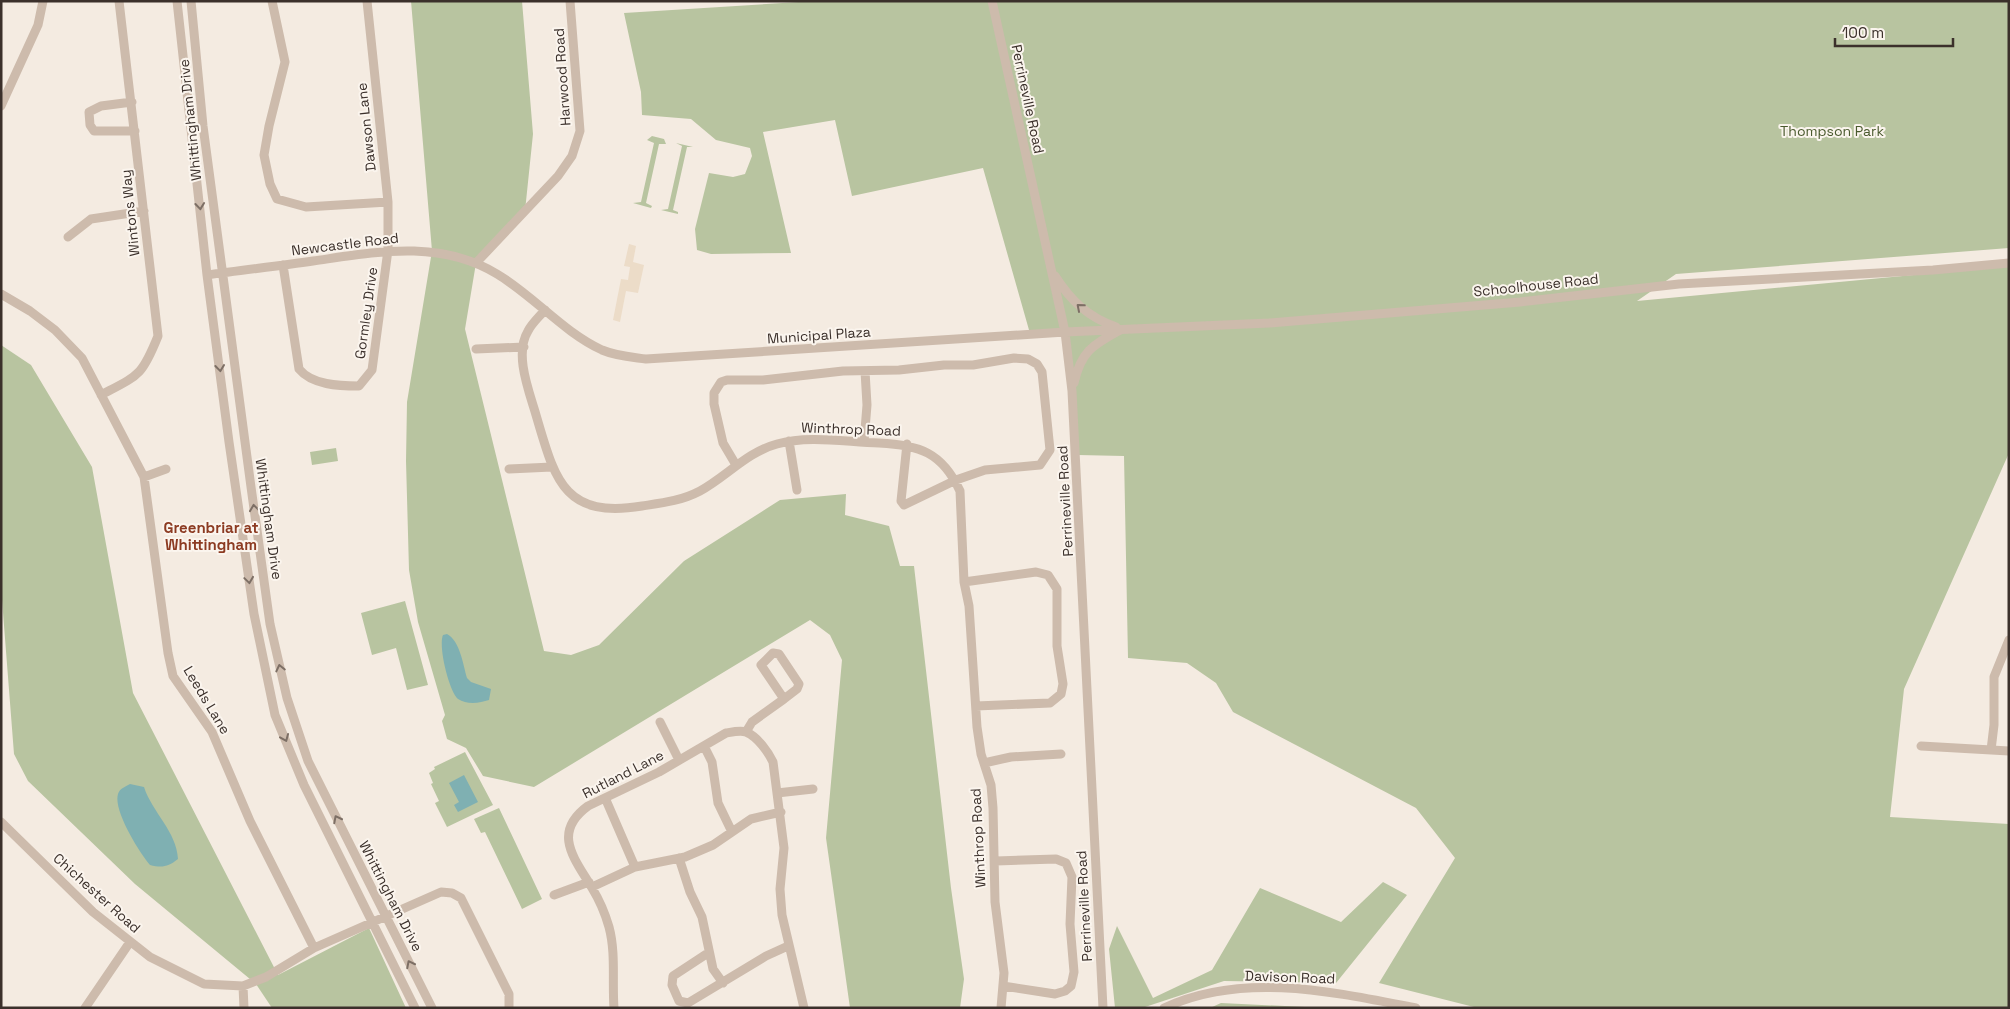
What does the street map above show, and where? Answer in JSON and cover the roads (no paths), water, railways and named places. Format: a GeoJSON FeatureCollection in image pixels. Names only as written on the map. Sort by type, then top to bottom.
{"type":"FeatureCollection","features":[{"type":"Feature","properties":{"kind":"street"},"geometry":{"type":"LineString","coordinates":[[1,106],[38,25],[43,1]]}},
{"type":"Feature","properties":{"kind":"street","name":"Wintons Way"},"geometry":{"type":"LineString","coordinates":[[100,395],[133,378],[146,366],[158,336],[119,1]]}},
{"type":"Feature","properties":{"kind":"street","name":"Whittingham Drive"},"geometry":{"type":"LineString","coordinates":[[177,1],[207,275],[254,614],[275,716],[304,786],[374,922],[415,1008]]}},
{"type":"Feature","properties":{"kind":"street","name":"Whittingham Drive"},"geometry":{"type":"LineString","coordinates":[[191,1],[203,126],[221,273],[270,624],[287,698],[308,761],[432,1008]]}},
{"type":"Feature","properties":{"kind":"street"},"geometry":{"type":"LineString","coordinates":[[272,1],[285,62],[269,126],[264,155],[270,184],[277,199],[306,207],[388,202]]}},
{"type":"Feature","properties":{"kind":"street","name":"Dawson Lane"},"geometry":{"type":"LineString","coordinates":[[367,1],[388,202],[388,250]]}},
{"type":"Feature","properties":{"kind":"street","name":"Harwood Road"},"geometry":{"type":"LineString","coordinates":[[476,263],[558,176],[572,156],[580,131],[570,1]]}},
{"type":"Feature","properties":{"kind":"street","name":"Perrineville Road"},"geometry":{"type":"LineString","coordinates":[[992,1],[1065,332],[1072,391],[1103,1008]]}},
{"type":"Feature","properties":{"kind":"street"},"geometry":{"type":"LineString","coordinates":[[132,102],[101,106],[89,112],[90,125],[94,131],[135,131]]}},
{"type":"Feature","properties":{"kind":"street"},"geometry":{"type":"LineString","coordinates":[[68,237],[91,219],[144,211]]}},
{"type":"Feature","properties":{"kind":"street","name":"Newcastle Road"},"geometry":{"type":"LineString","coordinates":[[207,275],[388,250],[432,251],[476,263],[498,274],[580,336]]}},
{"type":"Feature","properties":{"kind":"street","name":"Gormley Drive"},"geometry":{"type":"LineString","coordinates":[[283,265],[299,369],[305,376],[314,380],[332,384],[359,386],[372,370],[388,250]]}},
{"type":"Feature","properties":{"kind":"street","name":"Schoolhouse Road"},"geometry":{"type":"LineString","coordinates":[[1065,332],[1269,323],[1520,302],[1680,284],[1934,270],[2009,263]]}},
{"type":"Feature","properties":{"kind":"street"},"geometry":{"type":"LineString","coordinates":[[1052,271],[1080,308],[1092,316],[1121,329]]}},
{"type":"Feature","properties":{"kind":"street","name":"Leeds Lane"},"geometry":{"type":"LineString","coordinates":[[1,294],[30,311],[55,330],[82,358],[144,477],[168,653],[173,676],[212,732],[250,821],[314,948]]}},
{"type":"Feature","properties":{"kind":"street","name":"Winthrop Road"},"geometry":{"type":"LineString","coordinates":[[545,310],[527,332],[522,366],[552,467],[577,501],[600,509],[615,510],[677,501],[700,491],[736,465],[775,444],[800,439],[908,444],[931,454],[949,470],[956,480],[960,490],[964,582],[969,606],[976,706],[984,763],[991,785],[996,862],[995,902],[1002,945],[1003,986],[1001,1008]]}},
{"type":"Feature","properties":{"kind":"street"},"geometry":{"type":"LineString","coordinates":[[1072,391],[1077,369],[1084,354],[1094,344],[1121,329]]}},
{"type":"Feature","properties":{"kind":"street","name":"Municipal Plaza"},"geometry":{"type":"LineString","coordinates":[[580,336],[602,350],[626,357],[646,359],[1065,332]]}},
{"type":"Feature","properties":{"kind":"street"},"geometry":{"type":"LineString","coordinates":[[476,349],[524,347]]}},
{"type":"Feature","properties":{"kind":"street"},"geometry":{"type":"LineString","coordinates":[[736,465],[723,443],[714,404],[714,393],[721,382],[727,380],[763,380],[843,371],[865,372],[944,365],[973,365],[1014,358],[1028,359],[1037,364],[1043,377],[1050,450],[1044,460],[1034,467],[985,470],[956,480],[904,506],[901,501],[908,444]]}},
{"type":"Feature","properties":{"kind":"street"},"geometry":{"type":"LineString","coordinates":[[864,442],[867,405],[865,372]]}},
{"type":"Feature","properties":{"kind":"street"},"geometry":{"type":"LineString","coordinates":[[789,441],[797,490]]}},
{"type":"Feature","properties":{"kind":"street"},"geometry":{"type":"LineString","coordinates":[[509,469],[552,467]]}},
{"type":"Feature","properties":{"kind":"street"},"geometry":{"type":"LineString","coordinates":[[144,477],[166,469]]}},
{"type":"Feature","properties":{"kind":"street"},"geometry":{"type":"LineString","coordinates":[[964,582],[1036,572],[1048,575],[1056,589],[1057,646],[1063,684],[1061,694],[1050,703],[1024,702],[976,706]]}},
{"type":"Feature","properties":{"kind":"street"},"geometry":{"type":"LineString","coordinates":[[1991,750],[1994,678],[2009,640]]}},
{"type":"Feature","properties":{"kind":"street"},"geometry":{"type":"LineString","coordinates":[[784,698],[761,665],[773,653],[779,654],[799,684],[797,689],[752,722],[746,732],[767,751],[773,762],[781,812],[784,848],[780,889],[782,915],[804,1008]]}},
{"type":"Feature","properties":{"kind":"street"},"geometry":{"type":"LineString","coordinates":[[660,722],[679,760]]}},
{"type":"Feature","properties":{"kind":"street","name":"Rutland Lane"},"geometry":{"type":"LineString","coordinates":[[614,1008],[614,966],[610,929],[602,906],[570,850],[568,837],[570,825],[578,813],[588,806],[606,800],[726,733],[746,732]]}},
{"type":"Feature","properties":{"kind":"street"},"geometry":{"type":"LineString","coordinates":[[704,746],[712,762],[718,803],[732,832]]}},
{"type":"Feature","properties":{"kind":"street"},"geometry":{"type":"LineString","coordinates":[[1921,746],[2009,751]]}},
{"type":"Feature","properties":{"kind":"street"},"geometry":{"type":"LineString","coordinates":[[984,763],[1011,757],[1061,754]]}},
{"type":"Feature","properties":{"kind":"street"},"geometry":{"type":"LineString","coordinates":[[777,793],[813,789]]}},
{"type":"Feature","properties":{"kind":"street"},"geometry":{"type":"LineString","coordinates":[[606,800],[635,867]]}},
{"type":"Feature","properties":{"kind":"street"},"geometry":{"type":"LineString","coordinates":[[554,895],[590,885],[635,867],[679,858],[713,845],[751,819],[781,812]]}},
{"type":"Feature","properties":{"kind":"street","name":"Chichester Road"},"geometry":{"type":"LineString","coordinates":[[1,822],[93,912],[130,942],[150,957],[204,984],[243,986],[266,977],[314,948],[441,892],[452,893],[461,898],[510,994],[509,1008]]}},
{"type":"Feature","properties":{"kind":"street"},"geometry":{"type":"LineString","coordinates":[[679,858],[690,892],[702,917],[708,953],[713,969],[723,983]]}},
{"type":"Feature","properties":{"kind":"street"},"geometry":{"type":"LineString","coordinates":[[996,862],[1056,859],[1066,863],[1072,877],[1070,924],[1074,972],[1071,986],[1065,991],[1055,994],[1003,986]]}},
{"type":"Feature","properties":{"kind":"street"},"geometry":{"type":"LineString","coordinates":[[85,1008],[130,942]]}},
{"type":"Feature","properties":{"kind":"street"},"geometry":{"type":"LineString","coordinates":[[708,953],[673,976],[671,980],[679,1001],[688,1003],[766,956],[788,946]]}},
{"type":"Feature","properties":{"kind":"street"},"geometry":{"type":"LineString","coordinates":[[243,986],[244,1008]]}},
{"type":"Feature","properties":{"kind":"street","name":"Davison Road"},"geometry":{"type":"LineString","coordinates":[[1164,1008],[1185,998],[1218,990],[1265,987],[1338,993],[1416,1008]]}},
{"type":"Feature","properties":{"kind":"water"},"geometry":{"type":"Polygon","coordinates":[[[447,634],[458,647],[467,678],[471,682],[491,689],[489,700],[469,703],[458,699],[451,687],[443,658],[443,635],[447,634]]]}},
{"type":"Feature","properties":{"kind":"water"},"geometry":{"type":"Polygon","coordinates":[[[464,775],[478,802],[458,812],[454,805],[459,802],[449,783],[464,775]]]}},
{"type":"Feature","properties":{"kind":"water"},"geometry":{"type":"Polygon","coordinates":[[[130,784],[144,787],[169,831],[177,849],[178,859],[171,864],[161,867],[150,865],[128,831],[117,801],[120,790],[130,784]]]}},
{"type":"Feature","properties":{"kind":"district","name":"Greenbriar at Whittingham"},"geometry":{"type":"Point","coordinates":[211,536]}},
{"type":"Feature","properties":{"kind":"park label","name":"Thompson Park"},"geometry":{"type":"Point","coordinates":[1832,131]}}]}
